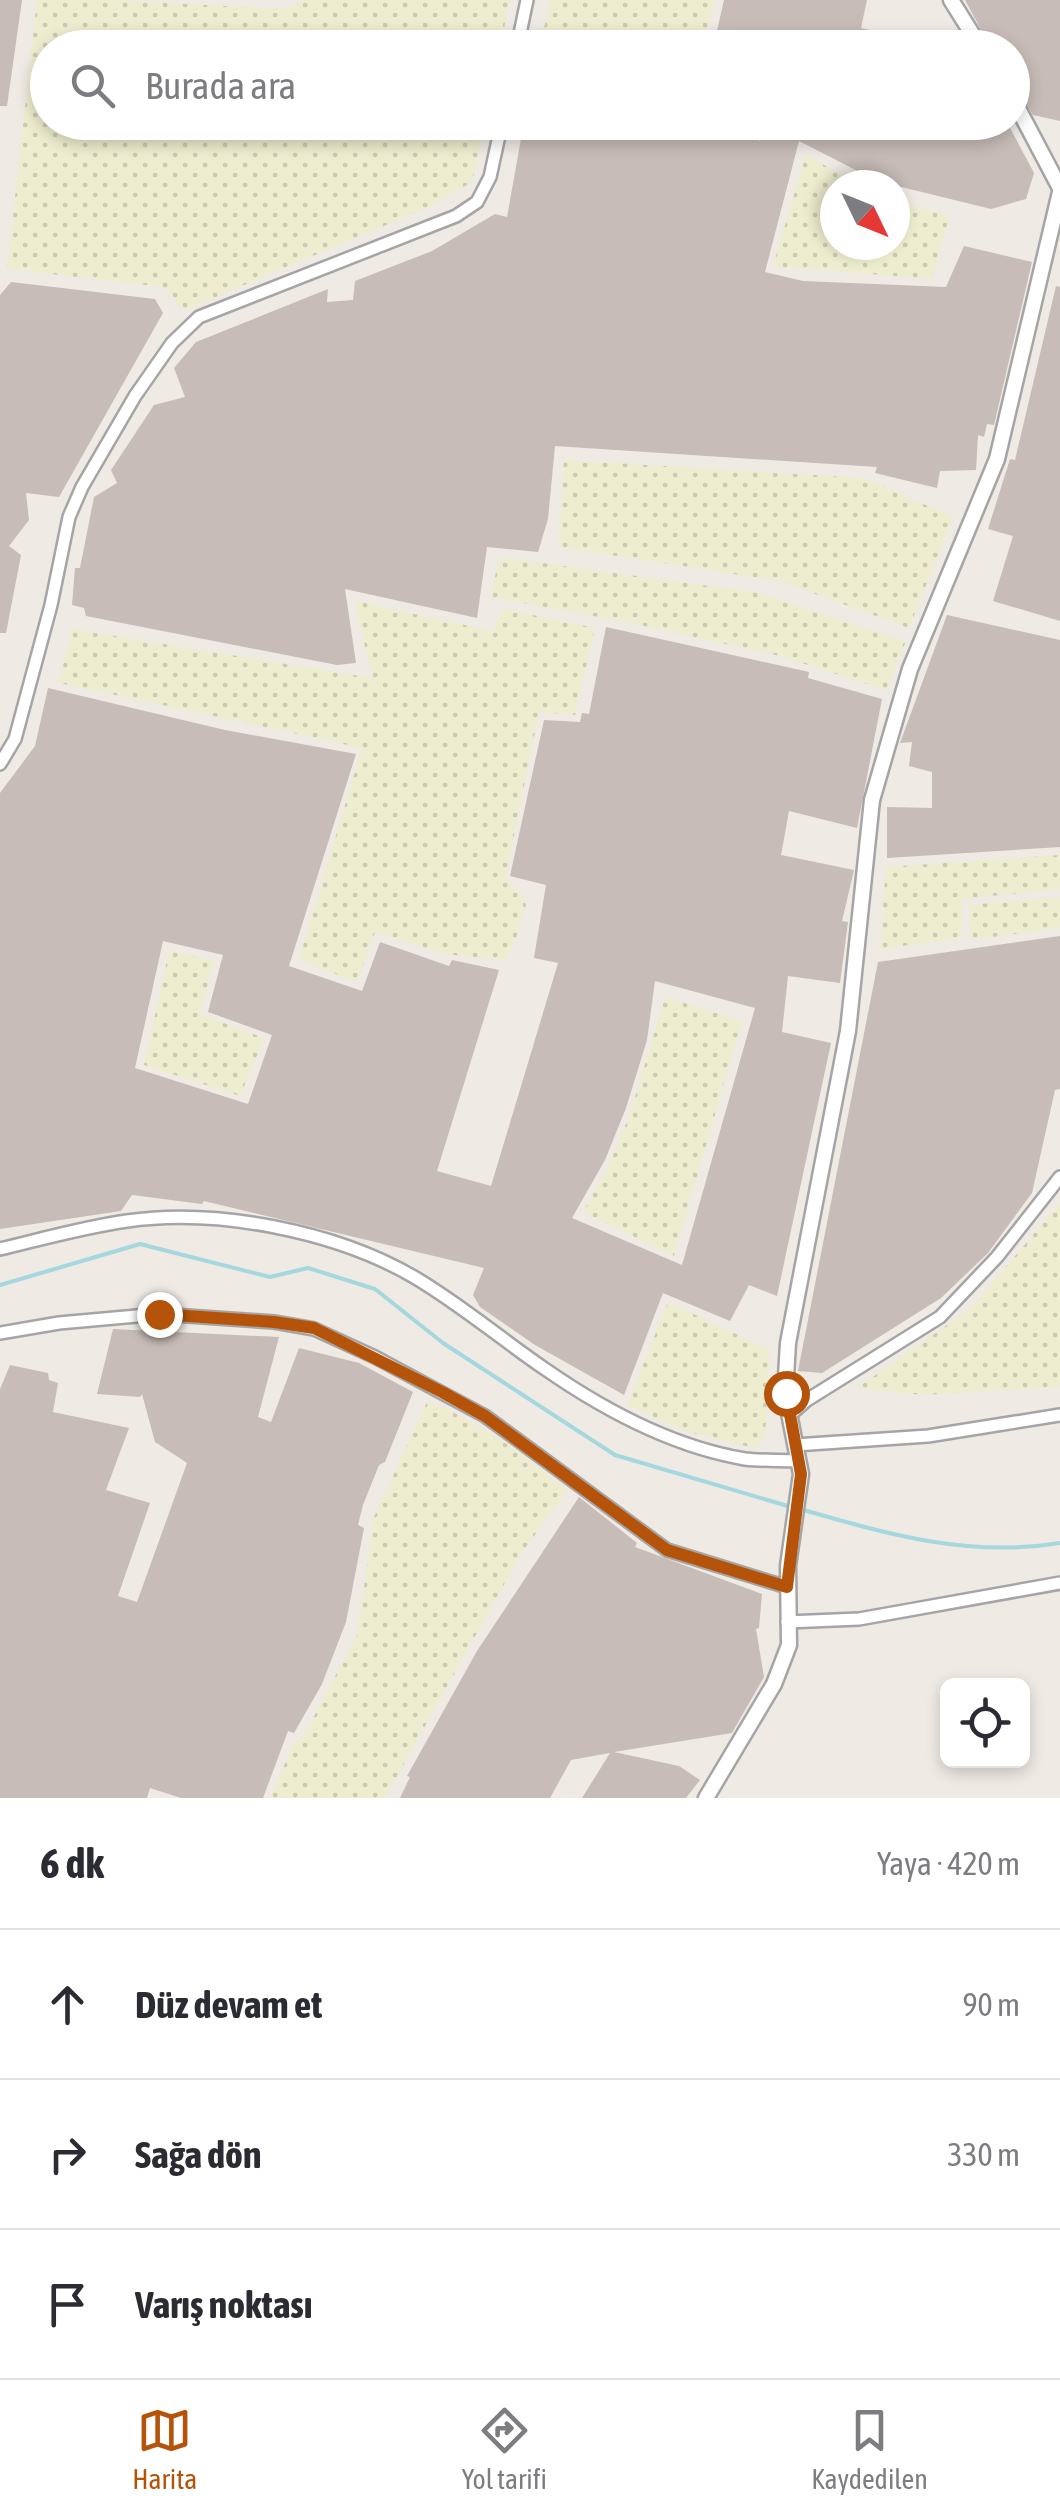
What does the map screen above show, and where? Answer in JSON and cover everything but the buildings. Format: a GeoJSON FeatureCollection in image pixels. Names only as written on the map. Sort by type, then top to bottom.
{"type":"FeatureCollection","features":[{"type":"Feature","properties":{"kind":"street"},"geometry":{"type":"LineString","coordinates":[[521,30],[527,0]]}},
{"type":"Feature","properties":{"kind":"street"},"geometry":{"type":"LineString","coordinates":[[951,0],[970,30]]}},
{"type":"Feature","properties":{"kind":"street"},"geometry":{"type":"LineString","coordinates":[[706,1798],[774,1684],[789,1645],[788,1566],[800,1468],[786,1393],[788,1343],[848,1032],[872,800],[910,669],[997,459],[1060,190],[1030,126]]}},
{"type":"Feature","properties":{"kind":"street"},"geometry":{"type":"LineString","coordinates":[[0,764],[15,739],[51,605],[69,517],[135,396],[172,344],[199,317],[456,216],[478,202],[490,177],[498,140]]}},
{"type":"Feature","properties":{"kind":"street"},"geometry":{"type":"LineString","coordinates":[[790,1415],[807,1400],[940,1317],[997,1257],[1060,1177]]}},
{"type":"Feature","properties":{"kind":"street"},"geometry":{"type":"LineString","coordinates":[[0,1249],[127,1221],[181,1218],[234,1220],[304,1234],[412,1276],[548,1371],[637,1422],[686,1444],[800,1468]]}},
{"type":"Feature","properties":{"kind":"street"},"geometry":{"type":"LineString","coordinates":[[0,1333],[59,1322],[159,1314],[314,1328],[485,1416],[667,1550],[787,1587]]}},
{"type":"Feature","properties":{"kind":"street"},"geometry":{"type":"LineString","coordinates":[[795,1445],[928,1436],[1060,1415]]}},
{"type":"Feature","properties":{"kind":"street"},"geometry":{"type":"LineString","coordinates":[[787,1622],[859,1619],[1060,1583]]}},
{"type":"Feature","properties":{"kind":"green space"},"geometry":{"type":"Polygon","coordinates":[[[37,0],[285,9],[304,0],[510,0],[504,30],[34,30],[37,0]]]}},
{"type":"Feature","properties":{"kind":"green space"},"geometry":{"type":"Polygon","coordinates":[[[550,0],[715,0],[707,30],[544,30],[550,0]]]}},
{"type":"Feature","properties":{"kind":"green space"},"geometry":{"type":"Polygon","coordinates":[[[30,63],[30,140],[481,140],[472,182],[429,207],[185,310],[164,287],[7,269],[30,63]]]}},
{"type":"Feature","properties":{"kind":"green space"},"geometry":{"type":"Polygon","coordinates":[[[806,154],[832,170],[820,170],[820,260],[910,260],[910,205],[949,217],[932,279],[773,266],[806,154]]]}},
{"type":"Feature","properties":{"kind":"green space"},"geometry":{"type":"Polygon","coordinates":[[[564,460],[864,478],[953,517],[909,628],[780,581],[558,547],[564,460]]]}},
{"type":"Feature","properties":{"kind":"green space"},"geometry":{"type":"Polygon","coordinates":[[[499,557],[760,593],[906,641],[886,690],[780,656],[491,597],[499,557]]]}},
{"type":"Feature","properties":{"kind":"green space"},"geometry":{"type":"Polygon","coordinates":[[[355,601],[492,631],[504,609],[595,628],[575,715],[539,712],[505,880],[526,905],[514,945],[504,960],[444,954],[375,932],[357,982],[299,960],[362,748],[59,683],[72,629],[372,678],[355,601]]]}},
{"type":"Feature","properties":{"kind":"green space"},"geometry":{"type":"Polygon","coordinates":[[[1060,855],[1060,889],[962,899],[961,938],[880,949],[886,867],[1060,855]]]}},
{"type":"Feature","properties":{"kind":"green space"},"geometry":{"type":"Polygon","coordinates":[[[1060,897],[1060,928],[970,940],[969,905],[1060,897]]]}},
{"type":"Feature","properties":{"kind":"green space"},"geometry":{"type":"Polygon","coordinates":[[[169,951],[214,961],[200,1014],[264,1038],[240,1096],[144,1065],[169,951]]]}},
{"type":"Feature","properties":{"kind":"green space"},"geometry":{"type":"Polygon","coordinates":[[[665,997],[742,1021],[674,1256],[583,1212],[609,1165],[630,1114],[665,997]]]}},
{"type":"Feature","properties":{"kind":"green space"},"geometry":{"type":"Polygon","coordinates":[[[1060,1203],[1060,1387],[922,1395],[857,1388],[970,1309],[1060,1203]]]}},
{"type":"Feature","properties":{"kind":"green space"},"geometry":{"type":"Polygon","coordinates":[[[668,1302],[770,1350],[765,1436],[754,1448],[685,1431],[627,1405],[668,1302]]]}},
{"type":"Feature","properties":{"kind":"green space"},"geometry":{"type":"Polygon","coordinates":[[[427,1402],[453,1412],[510,1446],[568,1490],[521,1554],[385,1798],[271,1798],[292,1746],[303,1737],[357,1635],[374,1517],[427,1402]]]}},
{"type":"Feature","properties":{"kind":"waterway"},"geometry":{"type":"LineString","coordinates":[[0,1285],[140,1244],[270,1277],[308,1268],[375,1289],[443,1343],[615,1455],[791,1507]]}},
{"type":"Feature","properties":{"kind":"waterway"},"geometry":{"type":"LineString","coordinates":[[800,1509],[929,1541],[993,1548],[1060,1543]]}},
{"type":"Feature","properties":{"kind":"route"},"geometry":{"type":"LineString","coordinates":[[159,1314],[314,1328],[485,1416],[667,1550],[787,1587],[801,1474],[786,1393]]}}]}
